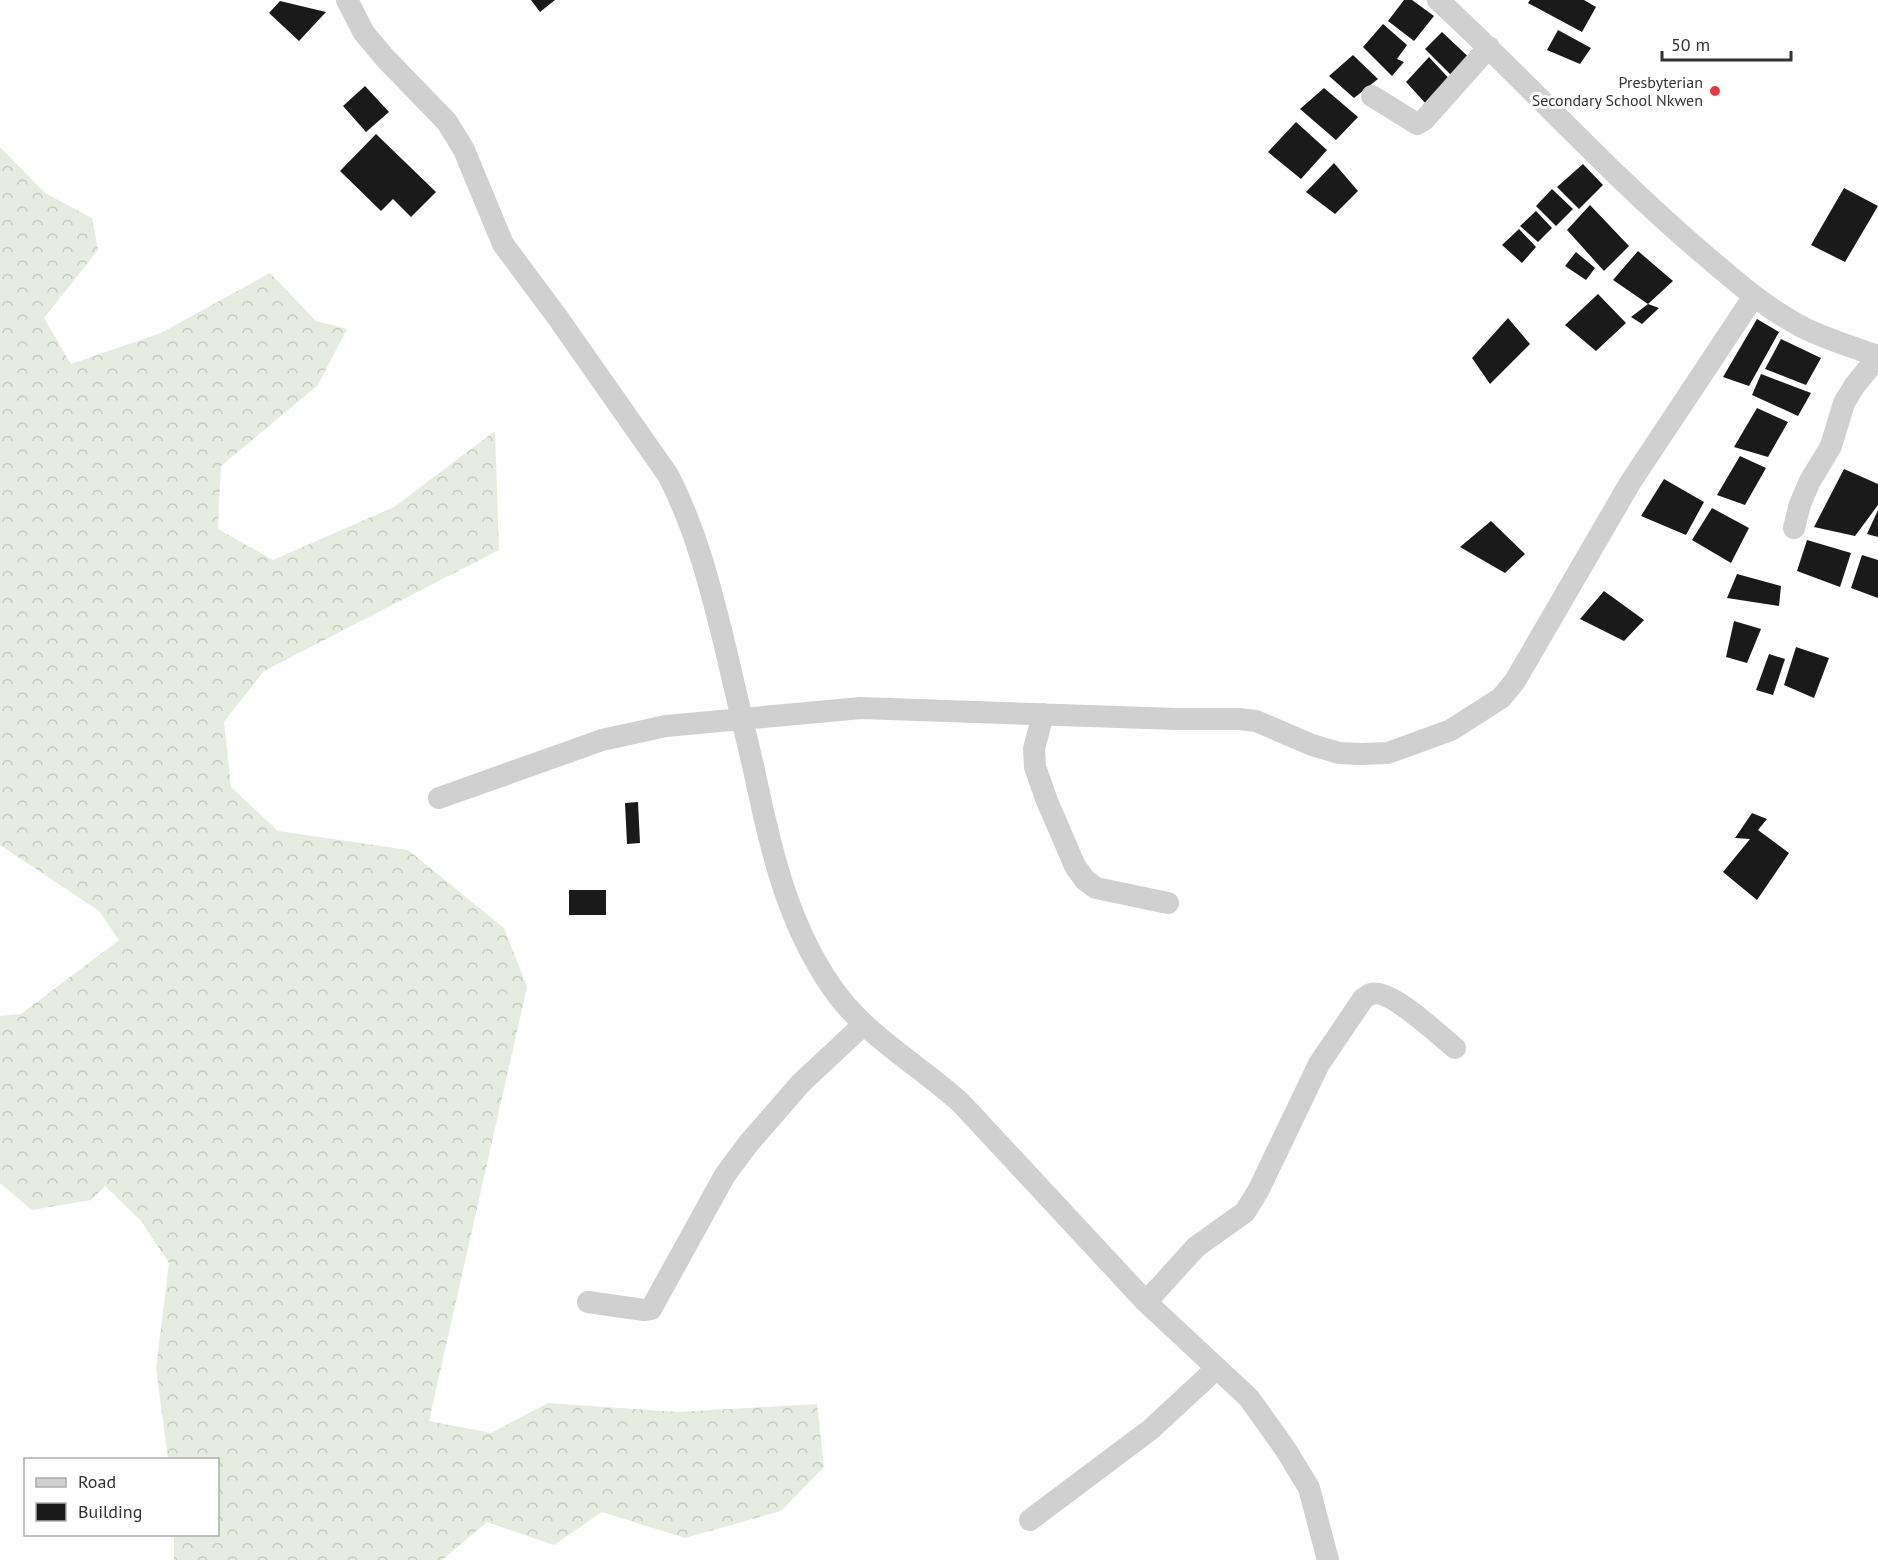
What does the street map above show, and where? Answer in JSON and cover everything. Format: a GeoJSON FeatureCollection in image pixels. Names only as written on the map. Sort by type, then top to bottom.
{"type":"FeatureCollection","features":[{"type":"Feature","properties":{"kind":"street"},"geometry":{"type":"LineString","coordinates":[[347,0],[364,33],[447,122],[464,150],[503,244],[668,475],[680,498],[714,600],[769,841],[787,902],[806,945],[831,987],[863,1025],[934,1078],[961,1103],[1146,1302],[1249,1398],[1287,1450],[1309,1488],[1328,1560]]}},
{"type":"Feature","properties":{"kind":"street"},"geometry":{"type":"LineString","coordinates":[[1438,0],[1490,47],[1637,195],[1754,296],[1800,326],[1878,357],[1855,385],[1844,403],[1831,446],[1800,504],[1794,528]]}},
{"type":"Feature","properties":{"kind":"street"},"geometry":{"type":"LineString","coordinates":[[1372,96],[1417,124],[1424,120],[1490,47]]}},
{"type":"Feature","properties":{"kind":"street"},"geometry":{"type":"LineString","coordinates":[[439,798],[602,740],[666,726],[742,717],[861,708],[1256,721],[1312,745],[1339,753],[1362,754],[1388,753],[1451,729],[1501,698],[1515,681],[1630,483],[1754,296]]}},
{"type":"Feature","properties":{"kind":"street"},"geometry":{"type":"LineString","coordinates":[[1043,714],[1034,749],[1035,767],[1075,866],[1085,880],[1096,888],[1168,903]]}},
{"type":"Feature","properties":{"kind":"street"},"geometry":{"type":"LineString","coordinates":[[1146,1302],[1196,1247],[1245,1212],[1258,1191],[1319,1064],[1363,999],[1372,993],[1394,999],[1455,1048]]}},
{"type":"Feature","properties":{"kind":"street"},"geometry":{"type":"LineString","coordinates":[[588,1302],[651,1309],[725,1175],[748,1144],[801,1083],[863,1025]]}},
{"type":"Feature","properties":{"kind":"street"},"geometry":{"type":"LineString","coordinates":[[1030,1520],[1149,1430],[1217,1368]]}},
{"type":"Feature","properties":{"kind":"green space"},"geometry":{"type":"Polygon","coordinates":[[[0,147],[45,193],[92,218],[98,250],[44,318],[71,364],[161,333],[270,273],[316,321],[347,329],[318,385],[221,466],[218,529],[273,560],[394,507],[495,431],[499,550],[264,671],[224,722],[231,787],[278,831],[408,850],[504,928],[527,987],[429,1421],[491,1433],[548,1403],[677,1412],[817,1404],[824,1467],[781,1511],[685,1538],[602,1512],[554,1545],[487,1522],[442,1560],[174,1560],[174,1536],[219,1536],[219,1458],[168,1458],[156,1368],[169,1263],[141,1221],[105,1186],[91,1200],[32,1210],[0,1183],[0,1016],[21,1014],[119,940],[99,911],[0,845],[0,147]]]}},
{"type":"Feature","properties":{"kind":"building"},"geometry":{"type":"Polygon","coordinates":[[[531,0],[555,0],[540,12],[531,0]]]}},
{"type":"Feature","properties":{"kind":"building"},"geometry":{"type":"Polygon","coordinates":[[[1404,0],[1412,0],[1434,16],[1414,41],[1388,21],[1404,0]]]}},
{"type":"Feature","properties":{"kind":"building"},"geometry":{"type":"Polygon","coordinates":[[[1530,0],[1584,0],[1596,7],[1582,32],[1528,3],[1530,0]]]}},
{"type":"Feature","properties":{"kind":"building"},"geometry":{"type":"Polygon","coordinates":[[[280,1],[326,12],[299,41],[269,13],[280,1]]]}},
{"type":"Feature","properties":{"kind":"building"},"geometry":{"type":"Polygon","coordinates":[[[1383,24],[1407,45],[1397,59],[1404,62],[1392,76],[1363,47],[1383,24]]]}},
{"type":"Feature","properties":{"kind":"building"},"geometry":{"type":"Polygon","coordinates":[[[1558,30],[1591,48],[1580,64],[1547,50],[1558,30]]]}},
{"type":"Feature","properties":{"kind":"building"},"geometry":{"type":"Polygon","coordinates":[[[1442,32],[1475,63],[1455,79],[1425,49],[1442,32]]]}},
{"type":"Feature","properties":{"kind":"building"},"geometry":{"type":"Polygon","coordinates":[[[1353,55],[1378,79],[1354,98],[1329,76],[1353,55]]]}},
{"type":"Feature","properties":{"kind":"building"},"geometry":{"type":"Polygon","coordinates":[[[1429,57],[1455,85],[1428,106],[1406,82],[1429,57]]]}},
{"type":"Feature","properties":{"kind":"building"},"geometry":{"type":"Polygon","coordinates":[[[365,86],[389,112],[366,132],[343,106],[365,86]]]}},
{"type":"Feature","properties":{"kind":"building"},"geometry":{"type":"Polygon","coordinates":[[[1324,88],[1358,117],[1336,140],[1300,109],[1324,88]]]}},
{"type":"Feature","properties":{"kind":"building"},"geometry":{"type":"Polygon","coordinates":[[[1296,122],[1327,150],[1301,179],[1268,152],[1296,122]]]}},
{"type":"Feature","properties":{"kind":"building"},"geometry":{"type":"Polygon","coordinates":[[[376,134],[436,192],[411,217],[393,199],[381,211],[340,171],[376,134]]]}},
{"type":"Feature","properties":{"kind":"building"},"geometry":{"type":"Polygon","coordinates":[[[1334,163],[1358,191],[1335,214],[1306,192],[1334,163]]]}},
{"type":"Feature","properties":{"kind":"building"},"geometry":{"type":"Polygon","coordinates":[[[1583,164],[1603,185],[1579,209],[1557,187],[1583,164]]]}},
{"type":"Feature","properties":{"kind":"building"},"geometry":{"type":"Polygon","coordinates":[[[1844,188],[1878,206],[1845,262],[1811,245],[1844,188]]]}},
{"type":"Feature","properties":{"kind":"building"},"geometry":{"type":"Polygon","coordinates":[[[1552,189],[1573,209],[1556,226],[1536,206],[1552,189]]]}},
{"type":"Feature","properties":{"kind":"building"},"geometry":{"type":"Polygon","coordinates":[[[1590,205],[1629,246],[1604,271],[1567,230],[1590,205]]]}},
{"type":"Feature","properties":{"kind":"building"},"geometry":{"type":"Polygon","coordinates":[[[1536,211],[1552,228],[1538,242],[1520,226],[1536,211]]]}},
{"type":"Feature","properties":{"kind":"building"},"geometry":{"type":"Polygon","coordinates":[[[1519,229],[1536,247],[1522,263],[1502,245],[1519,229]]]}},
{"type":"Feature","properties":{"kind":"building"},"geometry":{"type":"Polygon","coordinates":[[[1638,251],[1673,281],[1648,304],[1613,280],[1638,251]]]}},
{"type":"Feature","properties":{"kind":"building"},"geometry":{"type":"Polygon","coordinates":[[[1576,252],[1595,268],[1586,280],[1565,266],[1576,252]]]}},
{"type":"Feature","properties":{"kind":"building"},"geometry":{"type":"Polygon","coordinates":[[[1598,294],[1626,323],[1596,351],[1565,325],[1598,294]]]}},
{"type":"Feature","properties":{"kind":"building"},"geometry":{"type":"Polygon","coordinates":[[[1648,304],[1659,308],[1642,324],[1631,317],[1648,304]]]}},
{"type":"Feature","properties":{"kind":"building"},"geometry":{"type":"Polygon","coordinates":[[[1508,318],[1530,344],[1490,384],[1472,358],[1508,318]]]}},
{"type":"Feature","properties":{"kind":"building"},"geometry":{"type":"Polygon","coordinates":[[[1757,319],[1779,332],[1749,386],[1723,377],[1757,319]]]}},
{"type":"Feature","properties":{"kind":"building"},"geometry":{"type":"Polygon","coordinates":[[[1781,339],[1821,358],[1806,385],[1765,369],[1781,339]]]}},
{"type":"Feature","properties":{"kind":"building"},"geometry":{"type":"Polygon","coordinates":[[[1761,374],[1811,393],[1798,416],[1752,395],[1761,374]]]}},
{"type":"Feature","properties":{"kind":"building"},"geometry":{"type":"Polygon","coordinates":[[[1757,408],[1788,422],[1768,457],[1734,447],[1757,408]]]}},
{"type":"Feature","properties":{"kind":"building"},"geometry":{"type":"Polygon","coordinates":[[[1740,456],[1766,468],[1745,505],[1717,495],[1740,456]]]}},
{"type":"Feature","properties":{"kind":"building"},"geometry":{"type":"Polygon","coordinates":[[[1844,469],[1878,484],[1878,505],[1855,536],[1814,527],[1844,469]]]}},
{"type":"Feature","properties":{"kind":"building"},"geometry":{"type":"Polygon","coordinates":[[[1664,479],[1704,502],[1686,535],[1641,516],[1664,479]]]}},
{"type":"Feature","properties":{"kind":"building"},"geometry":{"type":"Polygon","coordinates":[[[1712,508],[1749,528],[1731,563],[1692,540],[1712,508]]]}},
{"type":"Feature","properties":{"kind":"building"},"geometry":{"type":"Polygon","coordinates":[[[1878,510],[1878,537],[1867,534],[1878,510]]]}},
{"type":"Feature","properties":{"kind":"building"},"geometry":{"type":"Polygon","coordinates":[[[1491,521],[1525,554],[1505,573],[1460,547],[1491,521]]]}},
{"type":"Feature","properties":{"kind":"building"},"geometry":{"type":"Polygon","coordinates":[[[1807,540],[1851,553],[1840,587],[1797,571],[1807,540]]]}},
{"type":"Feature","properties":{"kind":"building"},"geometry":{"type":"Polygon","coordinates":[[[1862,555],[1878,560],[1878,598],[1851,588],[1862,555]]]}},
{"type":"Feature","properties":{"kind":"building"},"geometry":{"type":"Polygon","coordinates":[[[1737,574],[1781,586],[1779,606],[1727,598],[1737,574]]]}},
{"type":"Feature","properties":{"kind":"building"},"geometry":{"type":"Polygon","coordinates":[[[1604,591],[1644,620],[1624,641],[1580,619],[1604,591]]]}},
{"type":"Feature","properties":{"kind":"building"},"geometry":{"type":"Polygon","coordinates":[[[1734,621],[1761,629],[1747,663],[1726,657],[1734,621]]]}},
{"type":"Feature","properties":{"kind":"building"},"geometry":{"type":"Polygon","coordinates":[[[1796,647],[1829,658],[1814,698],[1784,685],[1796,647]]]}},
{"type":"Feature","properties":{"kind":"building"},"geometry":{"type":"Polygon","coordinates":[[[1769,654],[1785,659],[1773,695],[1756,690],[1769,654]]]}},
{"type":"Feature","properties":{"kind":"building"},"geometry":{"type":"Polygon","coordinates":[[[638,802],[640,843],[627,844],[625,803],[638,802]]]}},
{"type":"Feature","properties":{"kind":"building"},"geometry":{"type":"Polygon","coordinates":[[[1752,813],[1767,819],[1758,830],[1789,853],[1757,900],[1723,872],[1750,839],[1735,838],[1752,813]]]}},
{"type":"Feature","properties":{"kind":"building"},"geometry":{"type":"Polygon","coordinates":[[[569,890],[606,890],[606,915],[569,915],[569,890]]]}},
{"type":"Feature","properties":{"kind":"place","name":"Presbyterian Secondary School Nkwen"},"geometry":{"type":"Point","coordinates":[1715,91]}}]}
